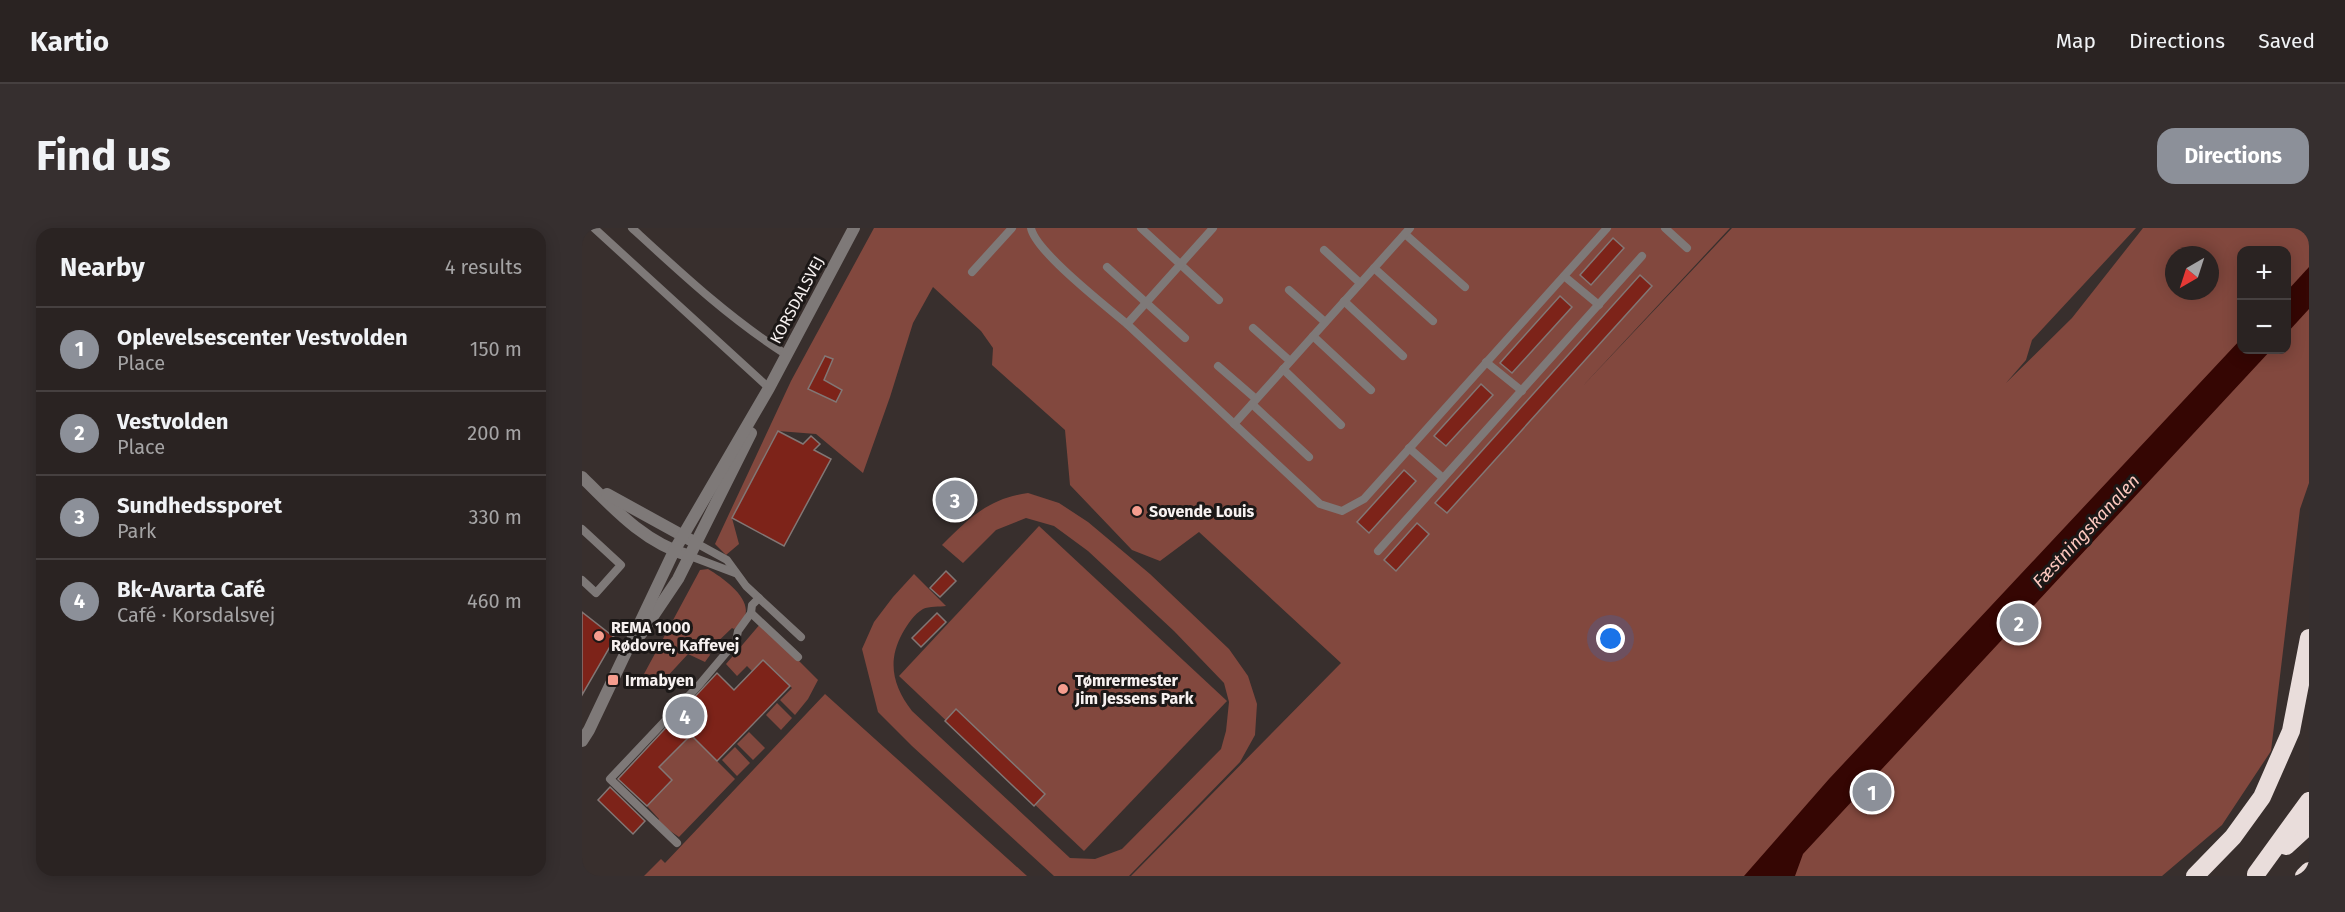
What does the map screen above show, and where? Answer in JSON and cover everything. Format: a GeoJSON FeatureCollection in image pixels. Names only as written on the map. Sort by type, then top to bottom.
{"type":"FeatureCollection","features":[{"type":"Feature","properties":{"kind":"highway"},"geometry":{"type":"LineString","coordinates":[[2195,876],[2233,837],[2262,797],[2291,731],[2309,638]]}},
{"type":"Feature","properties":{"kind":"highway"},"geometry":{"type":"LineString","coordinates":[[2255,875],[2309,801]]}},
{"type":"Feature","properties":{"kind":"highway"},"geometry":{"type":"LineString","coordinates":[[2255,875],[2309,825]]}},
{"type":"Feature","properties":{"kind":"highway"},"geometry":{"type":"LineString","coordinates":[[2304,876],[2309,871]]}},
{"type":"Feature","properties":{"kind":"street","name":"KORSDALSVEJ"},"geometry":{"type":"LineString","coordinates":[[582,741],[683,534],[769,388],[854,228]]}},
{"type":"Feature","properties":{"kind":"street","name":"KORSDALSVEJ"},"geometry":{"type":"LineString","coordinates":[[622,662],[672,590],[753,429],[769,388]]}},
{"type":"Feature","properties":{"kind":"street"},"geometry":{"type":"LineString","coordinates":[[586,481],[655,522],[683,534],[696,543]]}},
{"type":"Feature","properties":{"kind":"street"},"geometry":{"type":"LineString","coordinates":[[586,481],[623,517],[648,536],[674,551],[690,556]]}},
{"type":"Feature","properties":{"kind":"lane"},"geometry":{"type":"LineString","coordinates":[[594,228],[769,388]]}},
{"type":"Feature","properties":{"kind":"lane"},"geometry":{"type":"LineString","coordinates":[[632,228],[727,313],[787,355]]}},
{"type":"Feature","properties":{"kind":"lane"},"geometry":{"type":"LineString","coordinates":[[972,272],[1012,228]]}},
{"type":"Feature","properties":{"kind":"lane"},"geometry":{"type":"LineString","coordinates":[[1031,228],[1033,236],[1049,254],[1320,504],[1342,511],[1364,499],[1607,228]]}},
{"type":"Feature","properties":{"kind":"lane"},"geometry":{"type":"LineString","coordinates":[[1141,228],[1219,300]]}},
{"type":"Feature","properties":{"kind":"lane"},"geometry":{"type":"LineString","coordinates":[[1127,324],[1213,228]]}},
{"type":"Feature","properties":{"kind":"lane"},"geometry":{"type":"LineString","coordinates":[[1665,228],[1687,248]]}},
{"type":"Feature","properties":{"kind":"lane"},"geometry":{"type":"LineString","coordinates":[[1234,424],[1407,231],[1465,287]]}},
{"type":"Feature","properties":{"kind":"lane"},"geometry":{"type":"LineString","coordinates":[[1324,250],[1360,282]]}},
{"type":"Feature","properties":{"kind":"lane"},"geometry":{"type":"LineString","coordinates":[[1378,550],[1642,256]]}},
{"type":"Feature","properties":{"kind":"lane"},"geometry":{"type":"LineString","coordinates":[[1107,267],[1185,338]]}},
{"type":"Feature","properties":{"kind":"lane"},"geometry":{"type":"LineString","coordinates":[[1374,268],[1433,321]]}},
{"type":"Feature","properties":{"kind":"lane"},"geometry":{"type":"LineString","coordinates":[[1564,276],[1599,304]]}},
{"type":"Feature","properties":{"kind":"lane"},"geometry":{"type":"LineString","coordinates":[[1289,290],[1325,322]]}},
{"type":"Feature","properties":{"kind":"lane"},"geometry":{"type":"LineString","coordinates":[[1344,302],[1402,356]]}},
{"type":"Feature","properties":{"kind":"lane"},"geometry":{"type":"LineString","coordinates":[[1253,328],[1290,361]]}},
{"type":"Feature","properties":{"kind":"lane"},"geometry":{"type":"LineString","coordinates":[[1313,336],[1371,390]]}},
{"type":"Feature","properties":{"kind":"lane"},"geometry":{"type":"LineString","coordinates":[[1486,362],[1522,391]]}},
{"type":"Feature","properties":{"kind":"lane"},"geometry":{"type":"LineString","coordinates":[[1218,366],[1309,457]]}},
{"type":"Feature","properties":{"kind":"lane"},"geometry":{"type":"LineString","coordinates":[[1283,369],[1341,425]]}},
{"type":"Feature","properties":{"kind":"lane"},"geometry":{"type":"LineString","coordinates":[[1409,448],[1443,478]]}},
{"type":"Feature","properties":{"kind":"lane"},"geometry":{"type":"LineString","coordinates":[[582,529],[621,565],[596,593],[582,580]]}},
{"type":"Feature","properties":{"kind":"lane"},"geometry":{"type":"LineString","coordinates":[[696,543],[727,560],[735,573],[801,637]]}},
{"type":"Feature","properties":{"kind":"lane"},"geometry":{"type":"LineString","coordinates":[[690,556],[735,573]]}},
{"type":"Feature","properties":{"kind":"lane"},"geometry":{"type":"LineString","coordinates":[[677,843],[610,779],[722,659],[736,641],[738,632],[751,613],[752,605],[759,597]]}},
{"type":"Feature","properties":{"kind":"lane"},"geometry":{"type":"LineString","coordinates":[[751,613],[798,657]]}},
{"type":"Feature","properties":{"kind":"shaded area"},"geometry":{"type":"Polygon","coordinates":[[[874,228],[1730,228],[1579,390],[1732,228],[2136,228],[2032,340],[2026,360],[2006,383],[2072,318],[2143,228],[2309,228],[2309,483],[2300,509],[2271,751],[2222,825],[2162,876],[1131,876],[1341,663],[1199,532],[1160,561],[1132,550],[1070,485],[1065,430],[992,365],[993,348],[981,331],[933,287],[913,323],[863,473],[816,434],[778,431],[732,518],[739,544],[726,555],[715,544],[791,381],[874,228]]]}},
{"type":"Feature","properties":{"kind":"shaded area"},"geometry":{"type":"Polygon","coordinates":[[[960,482],[972,498],[949,516],[938,502],[960,482]]]}},
{"type":"Feature","properties":{"kind":"shaded area"},"geometry":{"type":"Polygon","coordinates":[[[1028,493],[1059,503],[1088,522],[1150,574],[1229,649],[1248,676],[1257,704],[1255,735],[1240,762],[1129,876],[1054,876],[878,712],[862,649],[874,622],[914,574],[946,606],[923,609],[908,623],[902,634],[897,644],[894,664],[894,674],[900,692],[912,711],[1070,858],[1095,859],[1122,849],[1221,749],[1226,731],[1229,702],[1224,683],[1174,631],[1088,551],[1054,526],[1026,518],[996,530],[963,563],[942,545],[980,511],[1002,499],[1028,493]]]}},
{"type":"Feature","properties":{"kind":"shaded area","name":"Tømrermester Jim Jessens Park"},"geometry":{"type":"Polygon","coordinates":[[[1039,526],[1227,701],[1084,851],[899,676],[1039,526]]]}},
{"type":"Feature","properties":{"kind":"shaded area"},"geometry":{"type":"Polygon","coordinates":[[[708,569],[725,580],[740,596],[745,604],[746,612],[743,621],[734,629],[732,628],[708,651],[710,655],[705,662],[688,654],[664,680],[644,674],[700,570],[708,569]]]}},
{"type":"Feature","properties":{"kind":"shaded area"},"geometry":{"type":"Polygon","coordinates":[[[761,623],[818,680],[808,699],[795,715],[780,700],[792,688],[763,660],[752,671],[747,666],[737,676],[726,664],[761,623]]]}},
{"type":"Feature","properties":{"kind":"shaded area"},"geometry":{"type":"Polygon","coordinates":[[[825,694],[1027,876],[644,876],[661,859],[665,863],[825,694]]]}},
{"type":"Feature","properties":{"kind":"shaded area"},"geometry":{"type":"Polygon","coordinates":[[[777,703],[792,718],[781,730],[766,715],[777,703]]]}},
{"type":"Feature","properties":{"kind":"shaded area"},"geometry":{"type":"Polygon","coordinates":[[[749,732],[765,748],[753,760],[737,744],[749,732]]]}},
{"type":"Feature","properties":{"kind":"shaded area"},"geometry":{"type":"Polygon","coordinates":[[[691,735],[735,779],[679,837],[657,822],[659,819],[647,806],[672,780],[659,767],[691,735]]]}},
{"type":"Feature","properties":{"kind":"shaded area"},"geometry":{"type":"Polygon","coordinates":[[[735,747],[750,763],[737,776],[722,760],[735,747]]]}},
{"type":"Feature","properties":{"kind":"water"},"geometry":{"type":"Polygon","coordinates":[[[2309,267],[2309,309],[2291,329],[2291,300],[2291,287],[2309,267]]]}},
{"type":"Feature","properties":{"kind":"water","name":"Fæstningskanalen"},"geometry":{"type":"Polygon","coordinates":[[[2237,343],[2237,354],[2267,354],[1803,854],[1795,876],[1744,876],[1829,779],[2237,343]]]}},
{"type":"Feature","properties":{"kind":"building"},"geometry":{"type":"Polygon","coordinates":[[[1613,238],[1624,248],[1591,285],[1580,275],[1613,238]]]}},
{"type":"Feature","properties":{"kind":"building"},"geometry":{"type":"Polygon","coordinates":[[[1640,275],[1652,286],[1447,513],[1435,503],[1640,275]]]}},
{"type":"Feature","properties":{"kind":"building"},"geometry":{"type":"Polygon","coordinates":[[[1560,296],[1572,307],[1512,373],[1500,363],[1560,296]]]}},
{"type":"Feature","properties":{"kind":"building"},"geometry":{"type":"Polygon","coordinates":[[[825,356],[833,359],[824,380],[842,390],[836,402],[808,389],[825,356]]]}},
{"type":"Feature","properties":{"kind":"building"},"geometry":{"type":"Polygon","coordinates":[[[1481,384],[1493,395],[1446,446],[1434,436],[1481,384]]]}},
{"type":"Feature","properties":{"kind":"building"},"geometry":{"type":"Polygon","coordinates":[[[778,431],[803,444],[811,436],[820,444],[814,450],[831,459],[784,546],[732,518],[778,431]]]}},
{"type":"Feature","properties":{"kind":"building"},"geometry":{"type":"Polygon","coordinates":[[[1404,470],[1416,481],[1369,533],[1357,522],[1404,470]]]}},
{"type":"Feature","properties":{"kind":"building"},"geometry":{"type":"Polygon","coordinates":[[[1417,523],[1429,534],[1396,571],[1384,560],[1417,523]]]}},
{"type":"Feature","properties":{"kind":"building"},"geometry":{"type":"Polygon","coordinates":[[[946,571],[956,581],[940,597],[930,588],[946,571]]]}},
{"type":"Feature","properties":{"kind":"building"},"geometry":{"type":"Polygon","coordinates":[[[582,612],[615,638],[582,695],[582,612]]]}},
{"type":"Feature","properties":{"kind":"building"},"geometry":{"type":"Polygon","coordinates":[[[937,613],[946,622],[921,647],[912,638],[937,613]]]}},
{"type":"Feature","properties":{"kind":"building"},"geometry":{"type":"Polygon","coordinates":[[[763,660],[790,686],[717,761],[691,735],[659,767],[672,780],[647,806],[618,779],[717,673],[734,690],[763,660]]]}},
{"type":"Feature","properties":{"kind":"building"},"geometry":{"type":"Polygon","coordinates":[[[956,709],[1045,794],[1034,806],[945,721],[956,709]]]}},
{"type":"Feature","properties":{"kind":"building"},"geometry":{"type":"Polygon","coordinates":[[[610,787],[645,821],[633,834],[598,800],[610,787]]]}},
{"type":"Feature","properties":{"kind":"place","name":"Sundhedssporet"},"geometry":{"type":"Point","coordinates":[955,500]}},
{"type":"Feature","properties":{"kind":"place","name":"Sovende Louis"},"geometry":{"type":"Point","coordinates":[1137,511]}},
{"type":"Feature","properties":{"kind":"place","name":"Vestvolden"},"geometry":{"type":"Point","coordinates":[2019,623]}},
{"type":"Feature","properties":{"kind":"place","name":"REMA 1000 Rødovre, Kaffevej"},"geometry":{"type":"Point","coordinates":[599,636]}},
{"type":"Feature","properties":{"kind":"place","name":"Irmabyen"},"geometry":{"type":"Point","coordinates":[613,680]}},
{"type":"Feature","properties":{"kind":"place","name":"Tømrermester Jim Jessens Park"},"geometry":{"type":"Point","coordinates":[1063,689]}},
{"type":"Feature","properties":{"kind":"place","name":"Bk-Avarta Café"},"geometry":{"type":"Point","coordinates":[685,716]}},
{"type":"Feature","properties":{"kind":"place","name":"Oplevelsescenter Vestvolden"},"geometry":{"type":"Point","coordinates":[1872,792]}}]}
